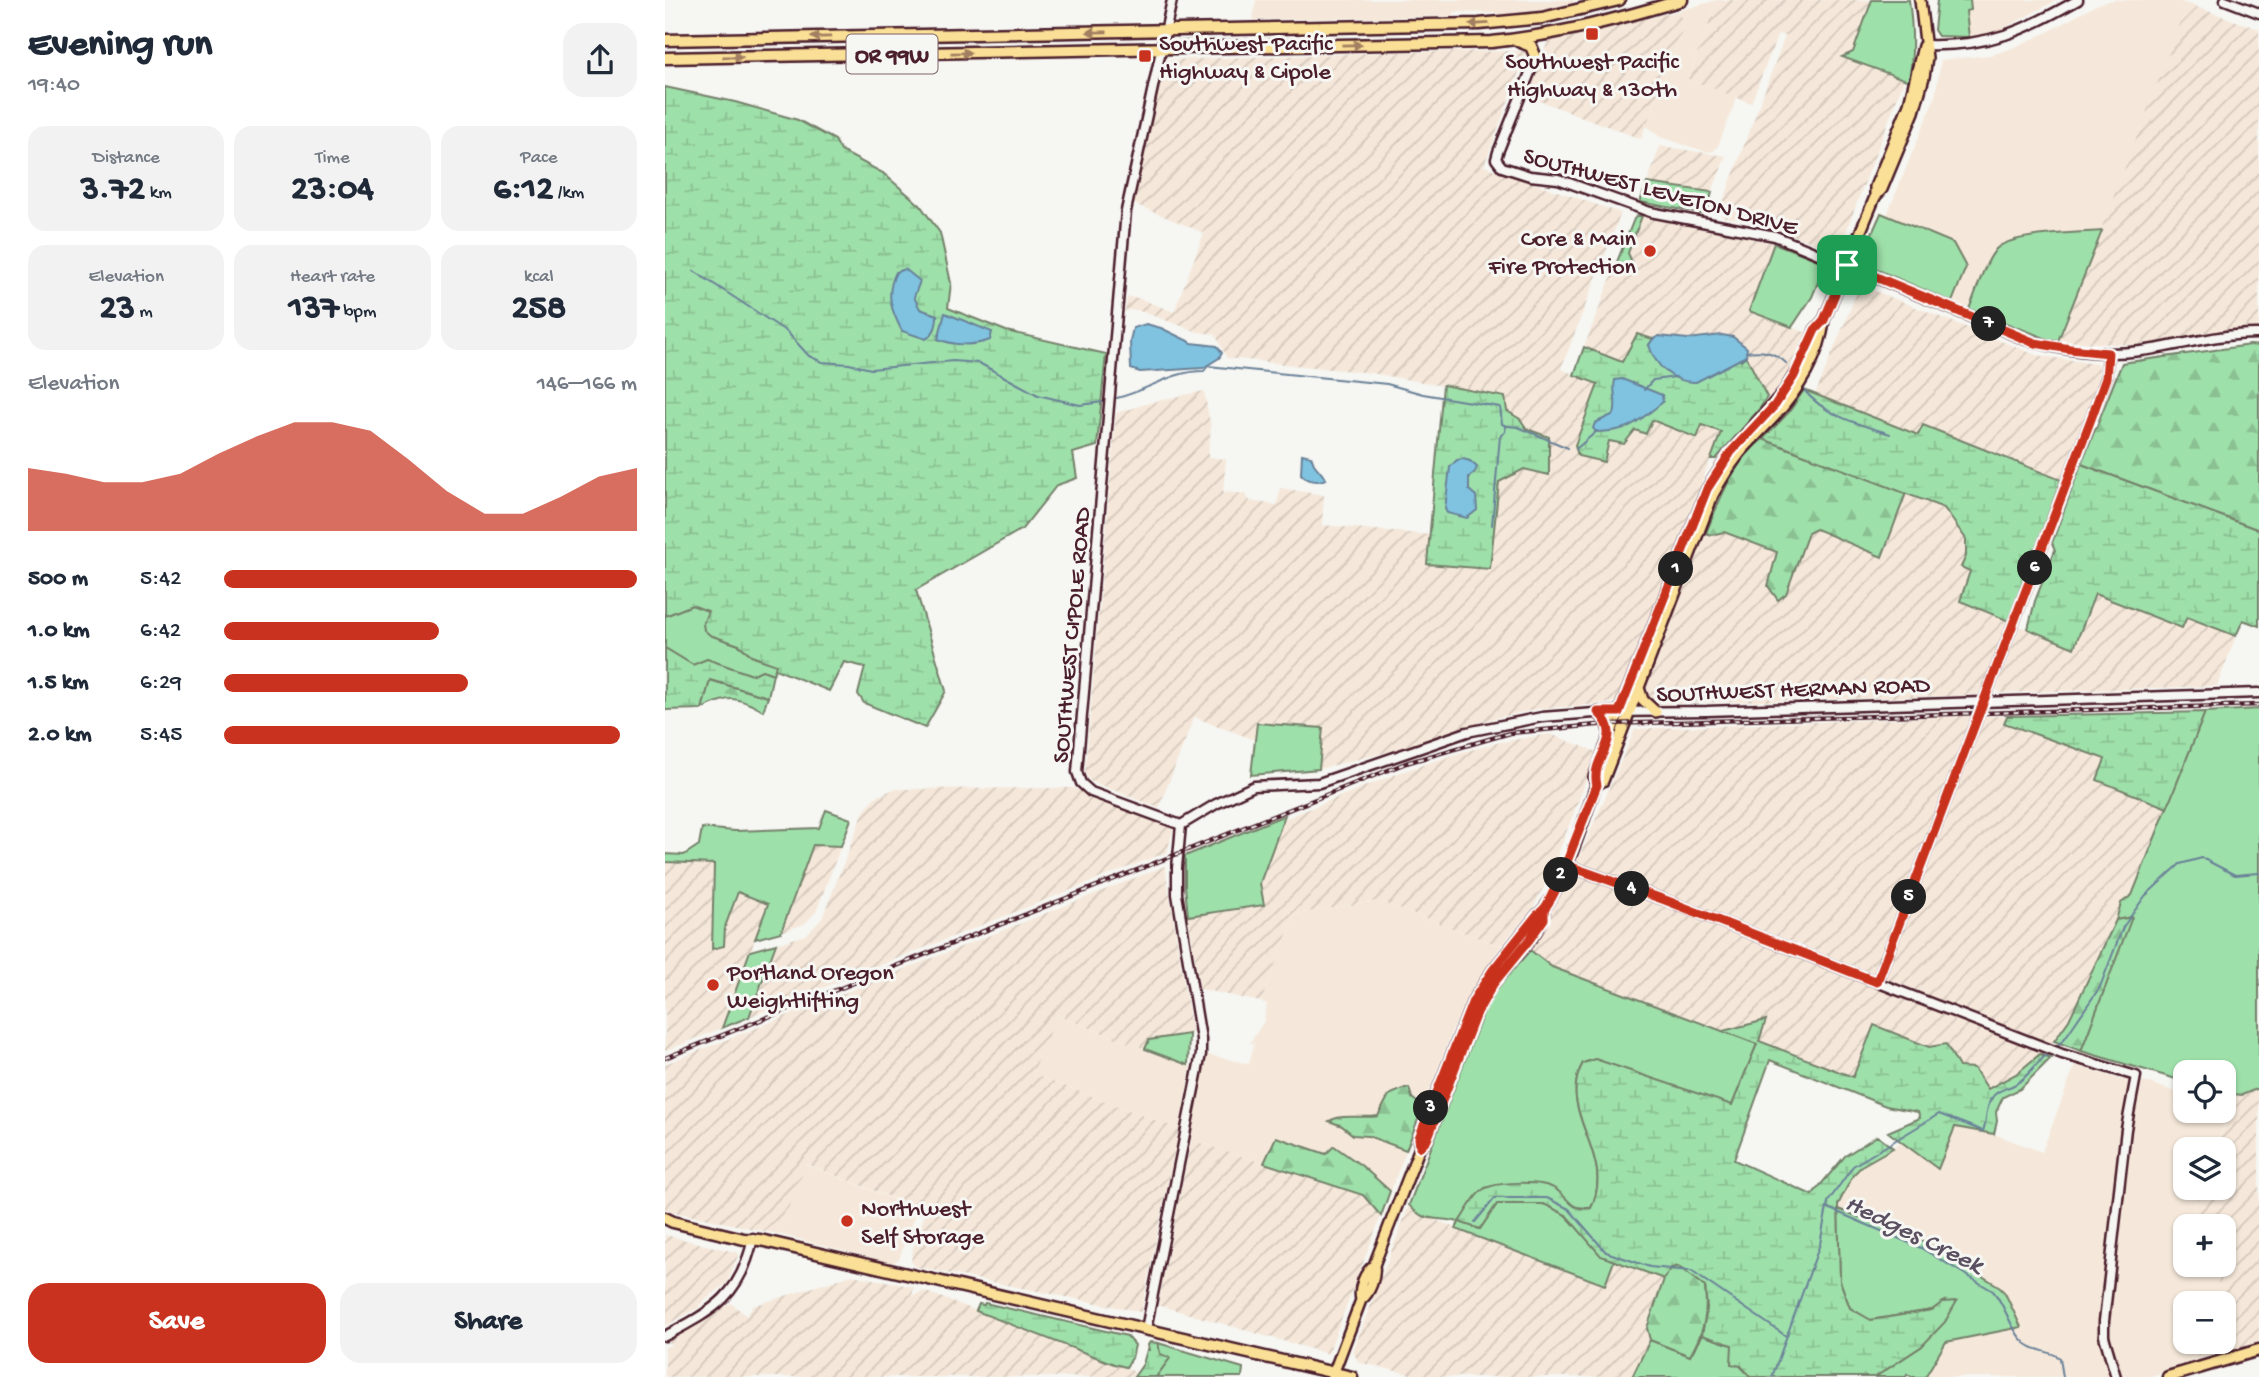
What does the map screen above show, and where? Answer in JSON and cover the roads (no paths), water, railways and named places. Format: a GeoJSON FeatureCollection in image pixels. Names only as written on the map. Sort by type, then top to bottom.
{"type":"FeatureCollection","features":[{"type":"Feature","properties":{"kind":"highway","name":"OR 99W"},"geometry":{"type":"LineString","coordinates":[[665,40],[1479,24],[1532,19],[1619,0]]}},
{"type":"Feature","properties":{"kind":"highway","name":"OR 99W"},"geometry":{"type":"LineString","coordinates":[[665,58],[1395,45],[1514,40],[1612,21],[1682,0]]}},
{"type":"Feature","properties":{"kind":"highway"},"geometry":{"type":"LineString","coordinates":[[1395,26],[1395,45]]}},
{"type":"Feature","properties":{"kind":"highway"},"geometry":{"type":"LineString","coordinates":[[1536,58],[1544,41],[1553,34]]}},
{"type":"Feature","properties":{"kind":"highway"},"geometry":{"type":"LineString","coordinates":[[686,40],[687,58]]}},
{"type":"Feature","properties":{"kind":"highway"},"geometry":{"type":"LineString","coordinates":[[1514,40],[1531,46],[1536,58]]}},
{"type":"Feature","properties":{"kind":"highway"},"geometry":{"type":"LineString","coordinates":[[665,1218],[744,1239],[753,1238],[1332,1375],[1352,1377]]}},
{"type":"Feature","properties":{"kind":"highway"},"geometry":{"type":"LineString","coordinates":[[2168,1377],[2259,1350]]}},
{"type":"Feature","properties":{"kind":"main road"},"geometry":{"type":"LineString","coordinates":[[1332,1375],[1361,1300],[1366,1295],[1375,1272],[1374,1265],[1420,1147],[1419,1138],[1473,1001],[1500,961],[1537,915],[1544,911],[1566,865],[1597,785],[1603,780],[1713,495],[1739,455],[1796,389],[1823,333],[1824,320],[1875,197],[1875,187],[1909,104],[1924,45],[1920,0]]}},
{"type":"Feature","properties":{"kind":"main road"},"geometry":{"type":"LineString","coordinates":[[1597,785],[1594,777],[1707,489],[1731,452],[1785,390],[1803,361],[1815,330],[1824,320]]}},
{"type":"Feature","properties":{"kind":"main road"},"geometry":{"type":"LineString","coordinates":[[1639,688],[1643,699],[1656,712]]}},
{"type":"Feature","properties":{"kind":"main road"},"geometry":{"type":"LineString","coordinates":[[1598,712],[1608,724],[1610,734]]}},
{"type":"Feature","properties":{"kind":"street","name":"SOUTHWEST CIPOLE ROAD"},"geometry":{"type":"LineString","coordinates":[[1172,0],[1126,211],[1077,772],[1081,783],[1091,792],[1181,825]]}},
{"type":"Feature","properties":{"kind":"street"},"geometry":{"type":"LineString","coordinates":[[1924,45],[1958,45],[1996,39],[2026,28],[2078,0]]}},
{"type":"Feature","properties":{"kind":"street"},"geometry":{"type":"LineString","coordinates":[[2225,0],[2259,13]]}},
{"type":"Feature","properties":{"kind":"street","name":"SOUTHWEST LEVETON DRIVE"},"geometry":{"type":"LineString","coordinates":[[1536,58],[1498,152],[1497,162],[1502,167],[1530,176],[1567,182],[1650,212],[1767,234],[2035,343],[2108,353],[2259,334]]}},
{"type":"Feature","properties":{"kind":"street"},"geometry":{"type":"LineString","coordinates":[[1877,982],[2105,382],[2108,353]]}},
{"type":"Feature","properties":{"kind":"street","name":"SOUTHWEST HERMAN ROAD"},"geometry":{"type":"LineString","coordinates":[[1181,825],[1254,786],[1319,783],[1481,728],[1542,717],[1598,712],[2259,693]]}},
{"type":"Feature","properties":{"kind":"street"},"geometry":{"type":"LineString","coordinates":[[1962,703],[1971,710],[1977,722]]}},
{"type":"Feature","properties":{"kind":"street"},"geometry":{"type":"LineString","coordinates":[[1146,1329],[1201,1054],[1177,894],[1181,825]]}},
{"type":"Feature","properties":{"kind":"street"},"geometry":{"type":"LineString","coordinates":[[1566,865],[1665,900],[2062,1054],[2136,1076],[2126,1129],[2104,1321],[2105,1341],[2116,1377]]}},
{"type":"Feature","properties":{"kind":"street"},"geometry":{"type":"LineString","coordinates":[[665,1336],[705,1315],[728,1296],[745,1268],[753,1238]]}},
{"type":"Feature","properties":{"kind":"water"},"geometry":{"type":"Polygon","coordinates":[[[905,269],[920,281],[914,297],[920,309],[937,315],[935,328],[926,339],[902,331],[892,309],[890,295],[893,280],[896,272],[905,269]]]}},
{"type":"Feature","properties":{"kind":"water"},"geometry":{"type":"Polygon","coordinates":[[[945,313],[992,332],[990,340],[964,344],[938,339],[945,313]]]}},
{"type":"Feature","properties":{"kind":"water"},"geometry":{"type":"Polygon","coordinates":[[[1146,324],[1192,343],[1217,346],[1222,353],[1203,368],[1140,372],[1131,369],[1130,341],[1133,328],[1146,324]]]}},
{"type":"Feature","properties":{"kind":"water"},"geometry":{"type":"Polygon","coordinates":[[[1722,335],[1733,337],[1747,348],[1746,356],[1696,382],[1680,380],[1666,372],[1649,345],[1659,336],[1688,339],[1722,335]]]}},
{"type":"Feature","properties":{"kind":"water"},"geometry":{"type":"Polygon","coordinates":[[[1622,379],[1662,395],[1663,402],[1625,428],[1596,432],[1593,428],[1595,423],[1614,414],[1615,380],[1622,379]]]}},
{"type":"Feature","properties":{"kind":"water"},"geometry":{"type":"Polygon","coordinates":[[[1302,454],[1311,456],[1326,479],[1313,481],[1301,474],[1302,454]]]}},
{"type":"Feature","properties":{"kind":"water"},"geometry":{"type":"Polygon","coordinates":[[[1463,459],[1477,467],[1469,477],[1469,490],[1476,496],[1477,510],[1467,518],[1447,513],[1445,509],[1450,467],[1457,460],[1463,459]]]}},
{"type":"Feature","properties":{"kind":"waterway"},"geometry":{"type":"LineString","coordinates":[[694,271],[787,332],[809,356],[822,362],[871,369],[953,361],[979,363],[1038,395],[1080,405],[1103,402]]}},
{"type":"Feature","properties":{"kind":"waterway"},"geometry":{"type":"LineString","coordinates":[[1746,352],[1767,352],[1786,363]]}},
{"type":"Feature","properties":{"kind":"waterway"},"geometry":{"type":"LineString","coordinates":[[1117,398],[1180,374],[1204,371],[1208,366],[1387,384],[1423,394],[1500,407],[1502,424],[1506,426],[1505,432],[1500,436],[1492,525]]}},
{"type":"Feature","properties":{"kind":"waterway"},"geometry":{"type":"LineString","coordinates":[[1644,390],[1653,380],[1676,377]]}},
{"type":"Feature","properties":{"kind":"waterway"},"geometry":{"type":"LineString","coordinates":[[1804,390],[1832,413],[1890,434]]}},
{"type":"Feature","properties":{"kind":"waterway"},"geometry":{"type":"LineString","coordinates":[[1507,426],[1518,427],[1568,448]]}},
{"type":"Feature","properties":{"kind":"waterway"},"geometry":{"type":"LineString","coordinates":[[1576,449],[1597,431]]}},
{"type":"Feature","properties":{"kind":"waterway","name":"Hedges Creek"},"geometry":{"type":"LineString","coordinates":[[2055,1048],[2065,1038],[2100,987],[2123,927],[2145,896],[2180,864],[2202,858],[2235,875],[2259,873]]}},
{"type":"Feature","properties":{"kind":"waterway","name":"Hedges Creek"},"geometry":{"type":"LineString","coordinates":[[1772,1377],[1820,1244],[1828,1202],[1853,1166],[1939,1114],[1983,1131],[1993,1096],[2019,1082],[2051,1052]]}},
{"type":"Feature","properties":{"kind":"waterway"},"geometry":{"type":"LineString","coordinates":[[1475,1222],[1495,1198],[1547,1198],[1569,1209],[1606,1252],[1650,1267],[1691,1271],[1786,1336]]}},
{"type":"Feature","properties":{"kind":"waterway","name":"Hedges Creek"},"geometry":{"type":"LineString","coordinates":[[1828,1208],[1921,1248],[1993,1291],[2025,1343],[2060,1358],[2063,1377]]}},
{"type":"Feature","properties":{"kind":"railway"},"geometry":{"type":"LineString","coordinates":[[665,1058],[1406,763],[1510,733],[1608,724],[2259,705]]}},
{"type":"Feature","properties":{"kind":"place","name":"Southwest Pacific Highway & 130th"},"geometry":{"type":"Point","coordinates":[1592,34]}},
{"type":"Feature","properties":{"kind":"place","name":"Southwest Pacific Highway & Cipole"},"geometry":{"type":"Point","coordinates":[1145,56]}},
{"type":"Feature","properties":{"kind":"place","name":"Core & Main Fire Protection"},"geometry":{"type":"Point","coordinates":[1650,251]}},
{"type":"Feature","properties":{"kind":"place","name":"Portland Oregon Weightlifting"},"geometry":{"type":"Point","coordinates":[713,985]}},
{"type":"Feature","properties":{"kind":"place","name":"Northwest Self Storage"},"geometry":{"type":"Point","coordinates":[847,1221]}}]}
